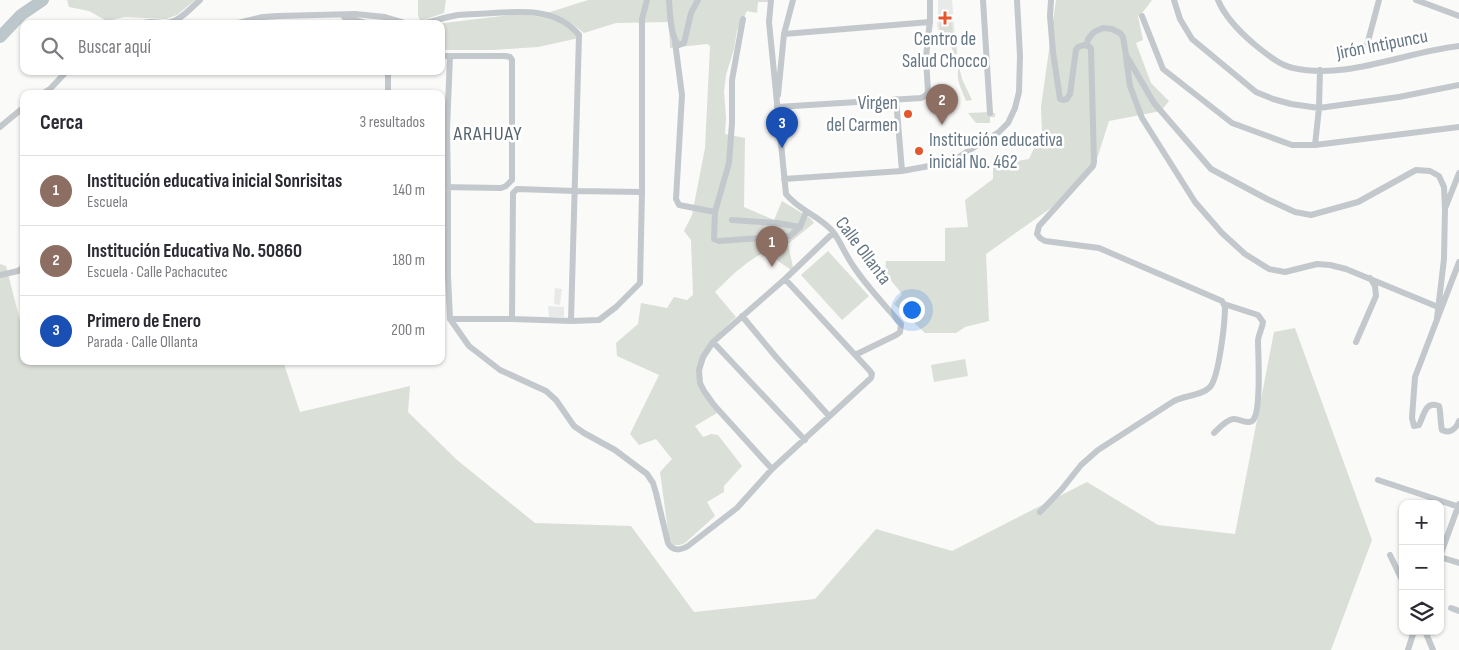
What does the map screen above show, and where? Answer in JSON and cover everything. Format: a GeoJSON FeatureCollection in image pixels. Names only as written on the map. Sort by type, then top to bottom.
{"type":"FeatureCollection","features":[{"type":"Feature","properties":{"kind":"street"},"geometry":{"type":"LineString","coordinates":[[175,20],[200,0]]}},
{"type":"Feature","properties":{"kind":"street"},"geometry":{"type":"LineString","coordinates":[[450,320],[599,320],[640,283],[642,19],[647,0]]}},
{"type":"Feature","properties":{"kind":"street"},"geometry":{"type":"LineString","coordinates":[[669,0],[682,95],[676,199],[679,205],[715,212]]}},
{"type":"Feature","properties":{"kind":"street"},"geometry":{"type":"LineString","coordinates":[[676,42],[679,45],[684,43],[691,13],[698,0]]}},
{"type":"Feature","properties":{"kind":"street","name":"Calle Ollanta"},"geometry":{"type":"LineString","coordinates":[[771,0],[770,22],[786,194],[791,201],[819,219],[833,233],[854,268],[900,324],[900,332],[896,335],[855,355]]}},
{"type":"Feature","properties":{"kind":"street"},"geometry":{"type":"LineString","coordinates":[[793,0],[784,34],[777,107],[896,98],[920,98],[925,96],[928,92],[926,58],[930,22],[930,0]]}},
{"type":"Feature","properties":{"kind":"street"},"geometry":{"type":"LineString","coordinates":[[983,0],[990,113]]}},
{"type":"Feature","properties":{"kind":"street"},"geometry":{"type":"LineString","coordinates":[[784,179],[902,171],[940,164],[957,158],[1000,132],[1008,123],[1015,108],[1019,92],[1020,31],[1018,0]]}},
{"type":"Feature","properties":{"kind":"street"},"geometry":{"type":"LineString","coordinates":[[1051,0],[1052,43],[1060,99],[1067,99],[1070,94],[1076,50],[1081,45],[1087,45],[1090,46],[1092,52],[1094,162],[1093,166],[1039,226],[1037,234],[1045,241],[1099,248],[1222,301],[1224,304],[1258,315],[1264,322],[1258,340],[1258,399],[1255,417],[1247,422],[1231,419],[1214,433]]}},
{"type":"Feature","properties":{"kind":"street"},"geometry":{"type":"LineString","coordinates":[[1174,0],[1180,19],[1192,39],[1256,92],[1273,99],[1319,108],[1399,97],[1459,85]]}},
{"type":"Feature","properties":{"kind":"street","name":"Jirón Intipuncu"},"geometry":{"type":"LineString","coordinates":[[1218,0],[1222,9],[1243,34],[1266,54],[1292,68],[1320,70],[1357,68],[1422,52],[1459,46]]}},
{"type":"Feature","properties":{"kind":"street"},"geometry":{"type":"LineString","coordinates":[[1367,46],[1379,0]]}},
{"type":"Feature","properties":{"kind":"street"},"geometry":{"type":"LineString","coordinates":[[1416,0],[1459,16]]}},
{"type":"Feature","properties":{"kind":"street"},"geometry":{"type":"LineString","coordinates":[[438,20],[457,16],[519,12],[547,15],[567,23],[579,36],[571,321]]}},
{"type":"Feature","properties":{"kind":"street"},"geometry":{"type":"LineString","coordinates":[[252,20],[271,16],[355,14],[395,20]]}},
{"type":"Feature","properties":{"kind":"street"},"geometry":{"type":"LineString","coordinates":[[324,15],[354,20]]}},
{"type":"Feature","properties":{"kind":"street"},"geometry":{"type":"LineString","coordinates":[[1142,16],[1163,69],[1232,123],[1292,144],[1315,145],[1459,127]]}},
{"type":"Feature","properties":{"kind":"street"},"geometry":{"type":"LineString","coordinates":[[743,19],[732,80],[732,123],[729,163],[715,212],[714,239],[719,241],[790,236],[800,227],[806,212]]}},
{"type":"Feature","properties":{"kind":"street"},"geometry":{"type":"LineString","coordinates":[[784,34],[930,22]]}},
{"type":"Feature","properties":{"kind":"street"},"geometry":{"type":"LineString","coordinates":[[1087,45],[1088,39],[1094,32],[1103,28],[1112,28],[1123,37],[1130,86],[1142,118],[1195,202],[1222,233],[1245,254],[1269,269],[1285,272],[1317,264],[1330,265],[1357,273],[1438,306]]}},
{"type":"Feature","properties":{"kind":"street"},"geometry":{"type":"LineString","coordinates":[[1126,55],[1154,103],[1211,168],[1295,212],[1311,215],[1358,202],[1416,170],[1430,171],[1439,176],[1444,187],[1445,209],[1444,259],[1437,318]]}},
{"type":"Feature","properties":{"kind":"street"},"geometry":{"type":"LineString","coordinates":[[445,56],[506,56],[512,60],[512,180],[501,188],[445,187]]}},
{"type":"Feature","properties":{"kind":"street"},"geometry":{"type":"LineString","coordinates":[[450,56],[445,187],[450,320],[470,346],[500,370],[546,391],[556,400],[567,417],[579,430],[615,450],[647,474],[656,494],[668,543],[674,549],[681,550],[688,546],[737,508],[772,469],[805,440],[872,374],[785,279]]}},
{"type":"Feature","properties":{"kind":"street"},"geometry":{"type":"LineString","coordinates":[[1315,145],[1319,108],[1320,70]]}},
{"type":"Feature","properties":{"kind":"street"},"geometry":{"type":"LineString","coordinates":[[48,90],[63,75]]}},
{"type":"Feature","properties":{"kind":"street"},"geometry":{"type":"LineString","coordinates":[[388,75],[388,90]]}},
{"type":"Feature","properties":{"kind":"street"},"geometry":{"type":"LineString","coordinates":[[896,98],[902,171]]}},
{"type":"Feature","properties":{"kind":"street"},"geometry":{"type":"LineString","coordinates":[[0,127],[20,110]]}},
{"type":"Feature","properties":{"kind":"street"},"geometry":{"type":"LineString","coordinates":[[1445,209],[1459,173]]}},
{"type":"Feature","properties":{"kind":"street"},"geometry":{"type":"LineString","coordinates":[[512,319],[513,193],[517,189],[642,192]]}},
{"type":"Feature","properties":{"kind":"street"},"geometry":{"type":"LineString","coordinates":[[732,220],[778,223],[800,227]]}},
{"type":"Feature","properties":{"kind":"street"},"geometry":{"type":"LineString","coordinates":[[772,469],[714,405],[700,383],[699,370],[703,357],[714,342],[833,233]]}},
{"type":"Feature","properties":{"kind":"street"},"geometry":{"type":"LineString","coordinates":[[1459,262],[1414,377],[1412,422],[1414,426],[1419,425],[1426,409],[1430,405],[1435,404],[1439,406],[1439,421],[1442,430],[1446,432],[1451,431],[1459,421]]}},
{"type":"Feature","properties":{"kind":"street"},"geometry":{"type":"LineString","coordinates":[[0,275],[20,269]]}},
{"type":"Feature","properties":{"kind":"street"},"geometry":{"type":"LineString","coordinates":[[1356,342],[1376,296],[1370,278]]}},
{"type":"Feature","properties":{"kind":"street"},"geometry":{"type":"LineString","coordinates":[[1040,512],[1098,450],[1174,401],[1210,387],[1218,364],[1225,312],[1224,304]]}},
{"type":"Feature","properties":{"kind":"street"},"geometry":{"type":"LineString","coordinates":[[742,316],[829,416]]}},
{"type":"Feature","properties":{"kind":"street"},"geometry":{"type":"LineString","coordinates":[[714,342],[805,440]]}},
{"type":"Feature","properties":{"kind":"street"},"geometry":{"type":"LineString","coordinates":[[1378,480],[1459,506],[1444,545]]}},
{"type":"Feature","properties":{"kind":"street"},"geometry":{"type":"LineString","coordinates":[[1390,555],[1399,574]]}},
{"type":"Feature","properties":{"kind":"street"},"geometry":{"type":"LineString","coordinates":[[1444,557],[1459,563]]}},
{"type":"Feature","properties":{"kind":"street"},"geometry":{"type":"LineString","coordinates":[[1451,608],[1459,611]]}},
{"type":"Feature","properties":{"kind":"street"},"geometry":{"type":"LineString","coordinates":[[1408,650],[1413,635]]}},
{"type":"Feature","properties":{"kind":"street"},"geometry":{"type":"LineString","coordinates":[[1427,635],[1434,650]]}},
{"type":"Feature","properties":{"kind":"shaded area"},"geometry":{"type":"Polygon","coordinates":[[[67,0],[195,0],[177,15],[166,19],[125,17],[105,20],[89,11],[69,7],[67,0]]]}},
{"type":"Feature","properties":{"kind":"shaded area"},"geometry":{"type":"Polygon","coordinates":[[[418,0],[446,0],[444,13],[423,20],[420,20],[418,0]]]}},
{"type":"Feature","properties":{"kind":"shaded area"},"geometry":{"type":"Polygon","coordinates":[[[588,0],[772,0],[771,2],[758,2],[757,13],[747,11],[737,31],[724,91],[725,134],[745,138],[744,207],[774,220],[782,201],[810,218],[814,223],[788,244],[794,272],[765,252],[745,265],[715,292],[736,317],[720,332],[700,369],[704,392],[717,413],[695,426],[703,437],[711,434],[718,435],[742,466],[724,486],[724,492],[707,502],[715,516],[685,543],[680,545],[673,545],[669,538],[660,472],[672,459],[656,439],[639,445],[630,434],[659,375],[617,356],[616,343],[638,324],[641,303],[667,308],[674,297],[687,300],[693,295],[691,240],[684,231],[692,215],[705,148],[710,46],[707,44],[670,48],[669,22],[616,23],[584,33],[567,20],[547,13],[588,0]]]}},
{"type":"Feature","properties":{"kind":"shaded area","name":"Centro de Salud Chocco"},"geometry":{"type":"Polygon","coordinates":[[[938,0],[952,0],[955,36],[940,36],[937,25],[938,0]]]}},
{"type":"Feature","properties":{"kind":"shaded area"},"geometry":{"type":"Polygon","coordinates":[[[1056,0],[1152,0],[1138,16],[1143,40],[1136,43],[1151,83],[1169,101],[1161,111],[1109,121],[1097,159],[1051,208],[986,254],[989,321],[965,327],[956,333],[925,333],[894,304],[902,294],[885,273],[886,261],[945,261],[945,228],[968,227],[965,200],[993,179],[993,165],[1029,159],[1042,132],[1041,107],[1056,0]]]}},
{"type":"Feature","properties":{"kind":"shaded area"},"geometry":{"type":"Polygon","coordinates":[[[519,14],[543,17],[560,23],[568,27],[579,38],[538,47],[493,50],[445,50],[445,23],[519,14]]]}},
{"type":"Feature","properties":{"kind":"shaded area"},"geometry":{"type":"Polygon","coordinates":[[[941,21],[952,23],[953,35],[942,35],[939,26],[941,21]]]}},
{"type":"Feature","properties":{"kind":"shaded area"},"geometry":{"type":"Polygon","coordinates":[[[940,37],[956,38],[957,54],[954,54],[951,46],[941,40],[940,37]]]}},
{"type":"Feature","properties":{"kind":"shaded area"},"geometry":{"type":"Polygon","coordinates":[[[959,67],[962,79],[972,100],[966,101],[961,89],[958,80],[959,67]]]}},
{"type":"Feature","properties":{"kind":"shaded area"},"geometry":{"type":"Polygon","coordinates":[[[968,113],[995,113],[995,117],[990,117],[990,123],[976,123],[968,113]]]}},
{"type":"Feature","properties":{"kind":"shaded area"},"geometry":{"type":"Polygon","coordinates":[[[828,251],[869,296],[842,320],[801,275],[828,251]]]}},
{"type":"Feature","properties":{"kind":"shaded area"},"geometry":{"type":"Polygon","coordinates":[[[0,264],[6,266],[20,320],[20,365],[284,365],[300,412],[410,386],[408,412],[457,460],[535,523],[631,526],[694,612],[815,599],[876,529],[952,551],[1087,482],[1158,525],[1235,534],[1274,332],[1295,328],[1372,540],[1331,650],[0,650],[0,264]]]}},
{"type":"Feature","properties":{"kind":"shaded area"},"geometry":{"type":"Polygon","coordinates":[[[555,288],[562,289],[560,305],[554,304],[555,288]]]}},
{"type":"Feature","properties":{"kind":"shaded area"},"geometry":{"type":"Polygon","coordinates":[[[548,306],[564,307],[564,317],[549,317],[548,306]]]}},
{"type":"Feature","properties":{"kind":"shaded area"},"geometry":{"type":"Polygon","coordinates":[[[965,359],[968,376],[934,382],[931,365],[965,359]]]}},
{"type":"Feature","properties":{"kind":"waterway"},"geometry":{"type":"LineString","coordinates":[[0,37],[21,15],[43,0]]}},
{"type":"Feature","properties":{"kind":"place","name":"Centro de Salud Chocco"},"geometry":{"type":"Point","coordinates":[945,18]}},
{"type":"Feature","properties":{"kind":"place","name":"Virgen del Carmen"},"geometry":{"type":"Point","coordinates":[908,114]}},
{"type":"Feature","properties":{"kind":"place","name":"Institución Educativa No. 50860"},"geometry":{"type":"Point","coordinates":[942,125]}},
{"type":"Feature","properties":{"kind":"place","name":"Primero de Enero"},"geometry":{"type":"Point","coordinates":[782,148]}},
{"type":"Feature","properties":{"kind":"place","name":"Institución educativa inicial No. 462"},"geometry":{"type":"Point","coordinates":[919,151]}},
{"type":"Feature","properties":{"kind":"place","name":"Institución educativa inicial Sonrisitas"},"geometry":{"type":"Point","coordinates":[772,267]}},
{"type":"Feature","properties":{"kind":"district","name":"ARAHUAY"},"geometry":{"type":"Point","coordinates":[488,134]}}]}
